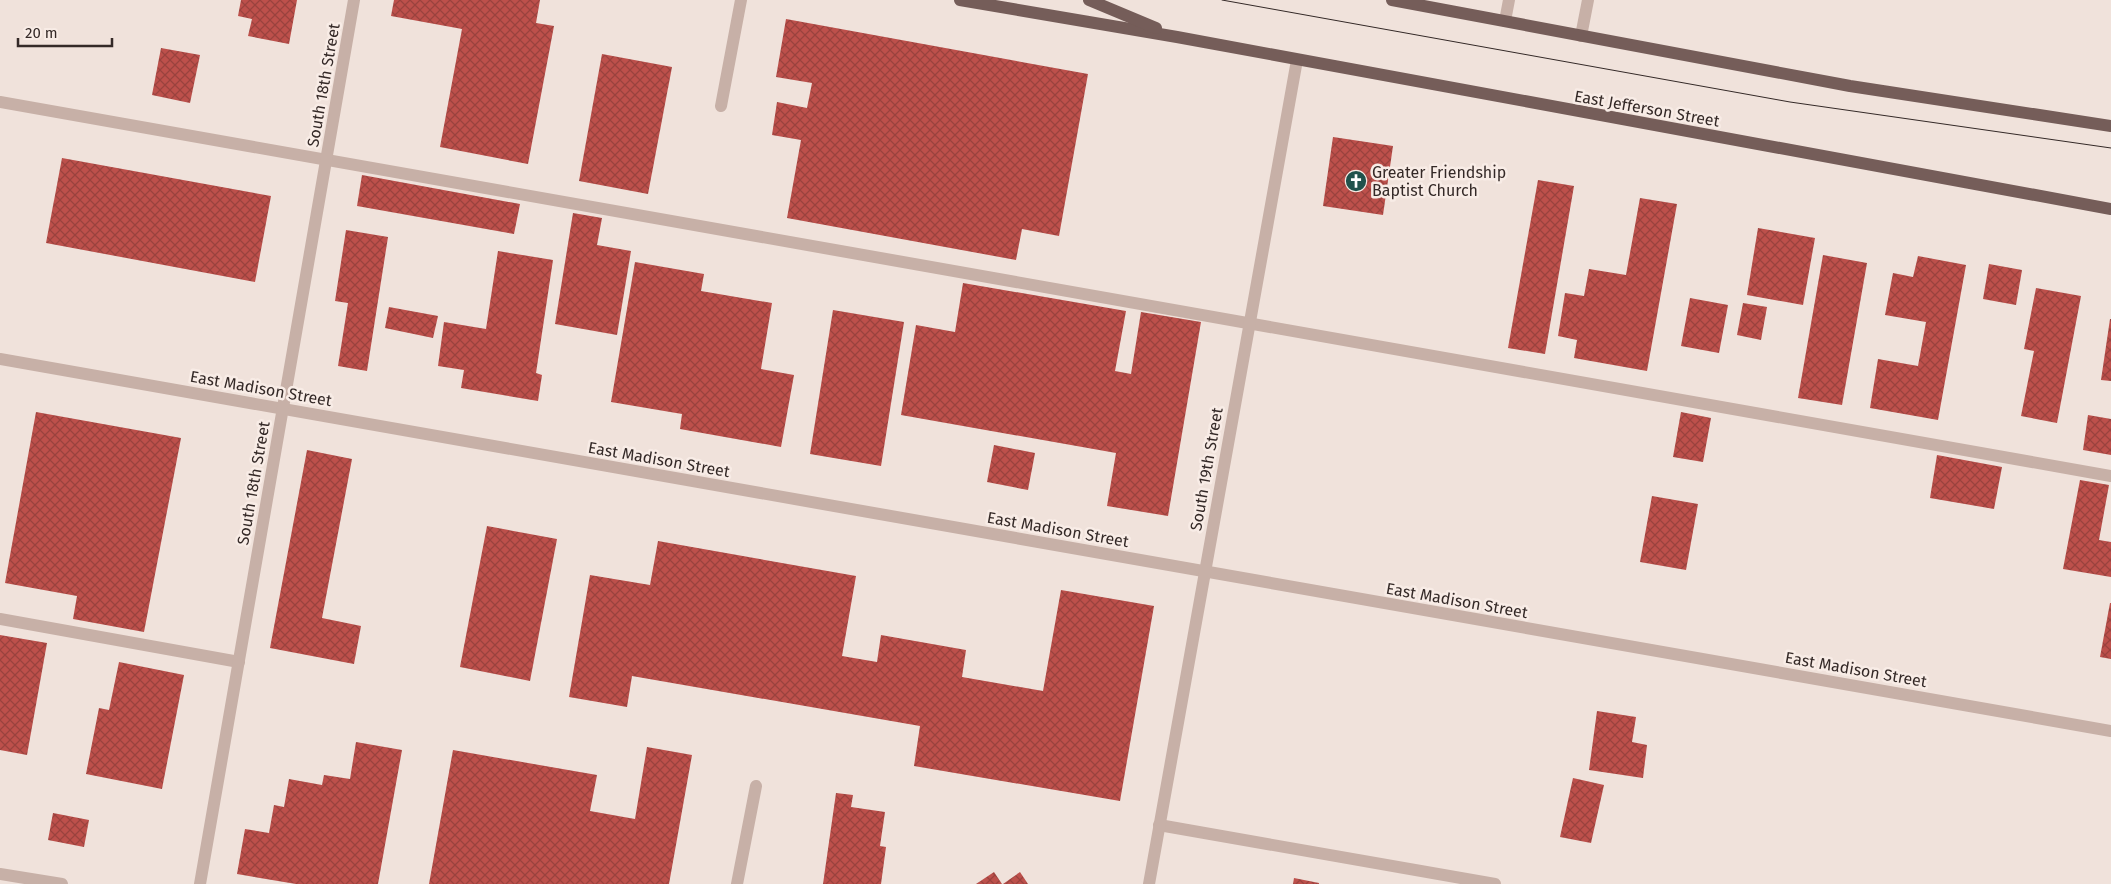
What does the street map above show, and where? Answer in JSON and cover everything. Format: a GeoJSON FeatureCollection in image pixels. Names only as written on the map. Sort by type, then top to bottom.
{"type":"FeatureCollection","features":[{"type":"Feature","properties":{"kind":"main road","name":"East Jefferson Street"},"geometry":{"type":"LineString","coordinates":[[960,0],[1177,37],[2111,209]]}},
{"type":"Feature","properties":{"kind":"main road","name":"East Jefferson Street"},"geometry":{"type":"LineString","coordinates":[[1090,0],[1177,37]]}},
{"type":"Feature","properties":{"kind":"main road"},"geometry":{"type":"LineString","coordinates":[[1392,0],[1850,86],[2111,126]]}},
{"type":"Feature","properties":{"kind":"street","name":"South 18th Street"},"geometry":{"type":"LineString","coordinates":[[200,884],[354,0]]}},
{"type":"Feature","properties":{"kind":"street"},"geometry":{"type":"LineString","coordinates":[[721,106],[741,0]]}},
{"type":"Feature","properties":{"kind":"street"},"geometry":{"type":"LineString","coordinates":[[1505,21],[1509,0]]}},
{"type":"Feature","properties":{"kind":"street"},"geometry":{"type":"LineString","coordinates":[[1581,36],[1588,0]]}},
{"type":"Feature","properties":{"kind":"street","name":"South 19th Street"},"geometry":{"type":"LineString","coordinates":[[1149,884],[1297,60]]}},
{"type":"Feature","properties":{"kind":"street"},"geometry":{"type":"LineString","coordinates":[[0,102],[2111,476]]}},
{"type":"Feature","properties":{"kind":"street","name":"East Madison Street"},"geometry":{"type":"LineString","coordinates":[[0,359],[2111,731]]}},
{"type":"Feature","properties":{"kind":"street"},"geometry":{"type":"LineString","coordinates":[[0,619],[238,662]]}},
{"type":"Feature","properties":{"kind":"street"},"geometry":{"type":"LineString","coordinates":[[737,884],[756,786]]}},
{"type":"Feature","properties":{"kind":"street"},"geometry":{"type":"LineString","coordinates":[[1159,825],[1495,884]]}},
{"type":"Feature","properties":{"kind":"street"},"geometry":{"type":"LineString","coordinates":[[0,874],[62,884]]}},
{"type":"Feature","properties":{"kind":"building"},"geometry":{"type":"Polygon","coordinates":[[[241,0],[297,0],[289,44],[248,36],[252,19],[238,16],[241,0]]]}},
{"type":"Feature","properties":{"kind":"building"},"geometry":{"type":"Polygon","coordinates":[[[394,0],[540,0],[536,23],[554,26],[528,164],[440,147],[462,29],[391,16],[394,0]]]}},
{"type":"Feature","properties":{"kind":"building"},"geometry":{"type":"Polygon","coordinates":[[[786,19],[1088,74],[1059,236],[1022,229],[1016,260],[787,218],[801,140],[772,135],[777,102],[807,108],[812,83],[776,77],[786,19]]]}},
{"type":"Feature","properties":{"kind":"building"},"geometry":{"type":"Polygon","coordinates":[[[161,48],[200,55],[190,103],[152,95],[161,48]]]}},
{"type":"Feature","properties":{"kind":"building"},"geometry":{"type":"Polygon","coordinates":[[[602,54],[672,67],[648,194],[579,181],[602,54]]]}},
{"type":"Feature","properties":{"kind":"building"},"geometry":{"type":"Polygon","coordinates":[[[1333,137],[1393,146],[1383,215],[1323,206],[1333,137]]]}},
{"type":"Feature","properties":{"kind":"building"},"geometry":{"type":"Polygon","coordinates":[[[62,158],[271,196],[255,282],[46,243],[62,158]]]}},
{"type":"Feature","properties":{"kind":"building"},"geometry":{"type":"Polygon","coordinates":[[[362,175],[520,204],[514,234],[357,206],[362,175]]]}},
{"type":"Feature","properties":{"kind":"building"},"geometry":{"type":"Polygon","coordinates":[[[1538,180],[1574,186],[1545,354],[1508,348],[1538,180]]]}},
{"type":"Feature","properties":{"kind":"building"},"geometry":{"type":"Polygon","coordinates":[[[1640,198],[1677,204],[1647,371],[1574,358],[1577,340],[1558,336],[1565,293],[1584,296],[1589,269],[1626,275],[1640,198]]]}},
{"type":"Feature","properties":{"kind":"building"},"geometry":{"type":"Polygon","coordinates":[[[573,213],[602,218],[597,245],[631,251],[617,335],[555,324],[573,213]]]}},
{"type":"Feature","properties":{"kind":"building"},"geometry":{"type":"Polygon","coordinates":[[[1758,228],[1815,238],[1803,305],[1747,295],[1758,228]]]}},
{"type":"Feature","properties":{"kind":"building"},"geometry":{"type":"Polygon","coordinates":[[[346,230],[388,237],[367,371],[338,366],[348,303],[335,301],[346,230]]]}},
{"type":"Feature","properties":{"kind":"building"},"geometry":{"type":"Polygon","coordinates":[[[498,251],[553,260],[536,373],[542,375],[538,401],[461,388],[464,370],[438,366],[444,322],[486,329],[498,251]]]}},
{"type":"Feature","properties":{"kind":"building"},"geometry":{"type":"Polygon","coordinates":[[[1823,255],[1867,263],[1842,405],[1798,398],[1823,255]]]}},
{"type":"Feature","properties":{"kind":"building"},"geometry":{"type":"Polygon","coordinates":[[[1918,256],[1966,265],[1938,420],[1870,408],[1878,359],[1918,366],[1926,322],[1885,315],[1893,273],[1913,277],[1918,256]]]}},
{"type":"Feature","properties":{"kind":"building"},"geometry":{"type":"Polygon","coordinates":[[[635,262],[704,274],[701,291],[772,303],[761,369],[794,375],[781,447],[680,429],[682,414],[611,402],[635,262]]]}},
{"type":"Feature","properties":{"kind":"building"},"geometry":{"type":"Polygon","coordinates":[[[1989,264],[2022,270],[2016,305],[1983,299],[1989,264]]]}},
{"type":"Feature","properties":{"kind":"building"},"geometry":{"type":"Polygon","coordinates":[[[963,283],[1126,311],[1115,371],[1131,374],[1141,312],[1201,322],[1168,516],[1107,506],[1116,453],[901,415],[916,325],[955,332],[963,283]]]}},
{"type":"Feature","properties":{"kind":"building"},"geometry":{"type":"Polygon","coordinates":[[[2036,288],[2081,296],[2057,423],[2021,416],[2034,351],[2024,349],[2036,288]]]}},
{"type":"Feature","properties":{"kind":"building"},"geometry":{"type":"Polygon","coordinates":[[[1690,298],[1728,305],[1719,353],[1681,346],[1690,298]]]}},
{"type":"Feature","properties":{"kind":"building"},"geometry":{"type":"Polygon","coordinates":[[[1743,303],[1767,307],[1761,340],[1737,335],[1743,303]]]}},
{"type":"Feature","properties":{"kind":"building"},"geometry":{"type":"Polygon","coordinates":[[[389,307],[438,316],[433,338],[385,328],[389,307]]]}},
{"type":"Feature","properties":{"kind":"building"},"geometry":{"type":"Polygon","coordinates":[[[833,310],[904,322],[881,466],[810,454],[833,310]]]}},
{"type":"Feature","properties":{"kind":"building"},"geometry":{"type":"Polygon","coordinates":[[[2111,319],[2111,381],[2101,380],[2111,319]]]}},
{"type":"Feature","properties":{"kind":"building"},"geometry":{"type":"Polygon","coordinates":[[[36,412],[181,438],[144,632],[73,619],[77,596],[5,583],[36,412]]]}},
{"type":"Feature","properties":{"kind":"building"},"geometry":{"type":"Polygon","coordinates":[[[1681,412],[1711,418],[1703,462],[1673,457],[1681,412]]]}},
{"type":"Feature","properties":{"kind":"building"},"geometry":{"type":"Polygon","coordinates":[[[2088,415],[2111,419],[2111,455],[2083,450],[2088,415]]]}},
{"type":"Feature","properties":{"kind":"building"},"geometry":{"type":"Polygon","coordinates":[[[994,445],[1035,453],[1028,490],[987,482],[994,445]]]}},
{"type":"Feature","properties":{"kind":"building"},"geometry":{"type":"Polygon","coordinates":[[[307,450],[352,459],[322,618],[361,626],[354,664],[270,648],[307,450]]]}},
{"type":"Feature","properties":{"kind":"building"},"geometry":{"type":"Polygon","coordinates":[[[1937,455],[2002,467],[1994,509],[1930,498],[1937,455]]]}},
{"type":"Feature","properties":{"kind":"building"},"geometry":{"type":"Polygon","coordinates":[[[2080,480],[2109,485],[2099,540],[2111,542],[2111,577],[2063,569],[2080,480]]]}},
{"type":"Feature","properties":{"kind":"building"},"geometry":{"type":"Polygon","coordinates":[[[1652,496],[1698,504],[1686,570],[1640,562],[1652,496]]]}},
{"type":"Feature","properties":{"kind":"building"},"geometry":{"type":"Polygon","coordinates":[[[487,526],[557,539],[530,681],[460,667],[487,526]]]}},
{"type":"Feature","properties":{"kind":"building"},"geometry":{"type":"Polygon","coordinates":[[[658,541],[856,576],[842,656],[877,662],[881,635],[966,650],[962,677],[1043,691],[1061,590],[1154,606],[1120,801],[914,766],[920,726],[632,676],[627,707],[569,697],[590,575],[650,585],[658,541]]]}},
{"type":"Feature","properties":{"kind":"building"},"geometry":{"type":"Polygon","coordinates":[[[2111,603],[2111,659],[2100,657],[2111,603]]]}},
{"type":"Feature","properties":{"kind":"building"},"geometry":{"type":"Polygon","coordinates":[[[0,635],[47,643],[27,755],[0,750],[0,635]]]}},
{"type":"Feature","properties":{"kind":"building"},"geometry":{"type":"Polygon","coordinates":[[[119,662],[184,675],[162,789],[86,774],[99,708],[109,710],[119,662]]]}},
{"type":"Feature","properties":{"kind":"building"},"geometry":{"type":"Polygon","coordinates":[[[1597,711],[1636,717],[1632,742],[1647,745],[1643,778],[1589,770],[1597,711]]]}},
{"type":"Feature","properties":{"kind":"building"},"geometry":{"type":"Polygon","coordinates":[[[356,742],[402,750],[378,884],[296,884],[237,874],[245,829],[269,833],[274,805],[284,807],[289,779],[322,785],[324,775],[350,779],[356,742]]]}},
{"type":"Feature","properties":{"kind":"building"},"geometry":{"type":"Polygon","coordinates":[[[647,747],[692,755],[669,884],[429,884],[453,750],[597,775],[590,811],[635,819],[647,747]]]}},
{"type":"Feature","properties":{"kind":"building"},"geometry":{"type":"Polygon","coordinates":[[[1573,778],[1604,785],[1591,843],[1560,837],[1573,778]]]}},
{"type":"Feature","properties":{"kind":"building"},"geometry":{"type":"Polygon","coordinates":[[[836,793],[853,795],[851,807],[885,812],[880,846],[886,847],[881,884],[823,884],[836,793]]]}},
{"type":"Feature","properties":{"kind":"building"},"geometry":{"type":"Polygon","coordinates":[[[53,813],[89,820],[84,847],[48,840],[53,813]]]}},
{"type":"Feature","properties":{"kind":"building"},"geometry":{"type":"Polygon","coordinates":[[[994,872],[1002,884],[976,884],[994,872]]]}},
{"type":"Feature","properties":{"kind":"building"},"geometry":{"type":"Polygon","coordinates":[[[1020,872],[1028,884],[1003,884],[1020,872]]]}},
{"type":"Feature","properties":{"kind":"building"},"geometry":{"type":"Polygon","coordinates":[[[1294,878],[1319,883],[1319,884],[1293,884],[1294,878]]]}},
{"type":"Feature","properties":{"kind":"tram line"},"geometry":{"type":"LineString","coordinates":[[1222,0],[1790,102],[2111,148]]}},
{"type":"Feature","properties":{"kind":"place","name":"Greater Friendship Baptist Church"},"geometry":{"type":"Point","coordinates":[1356,181]}}]}
